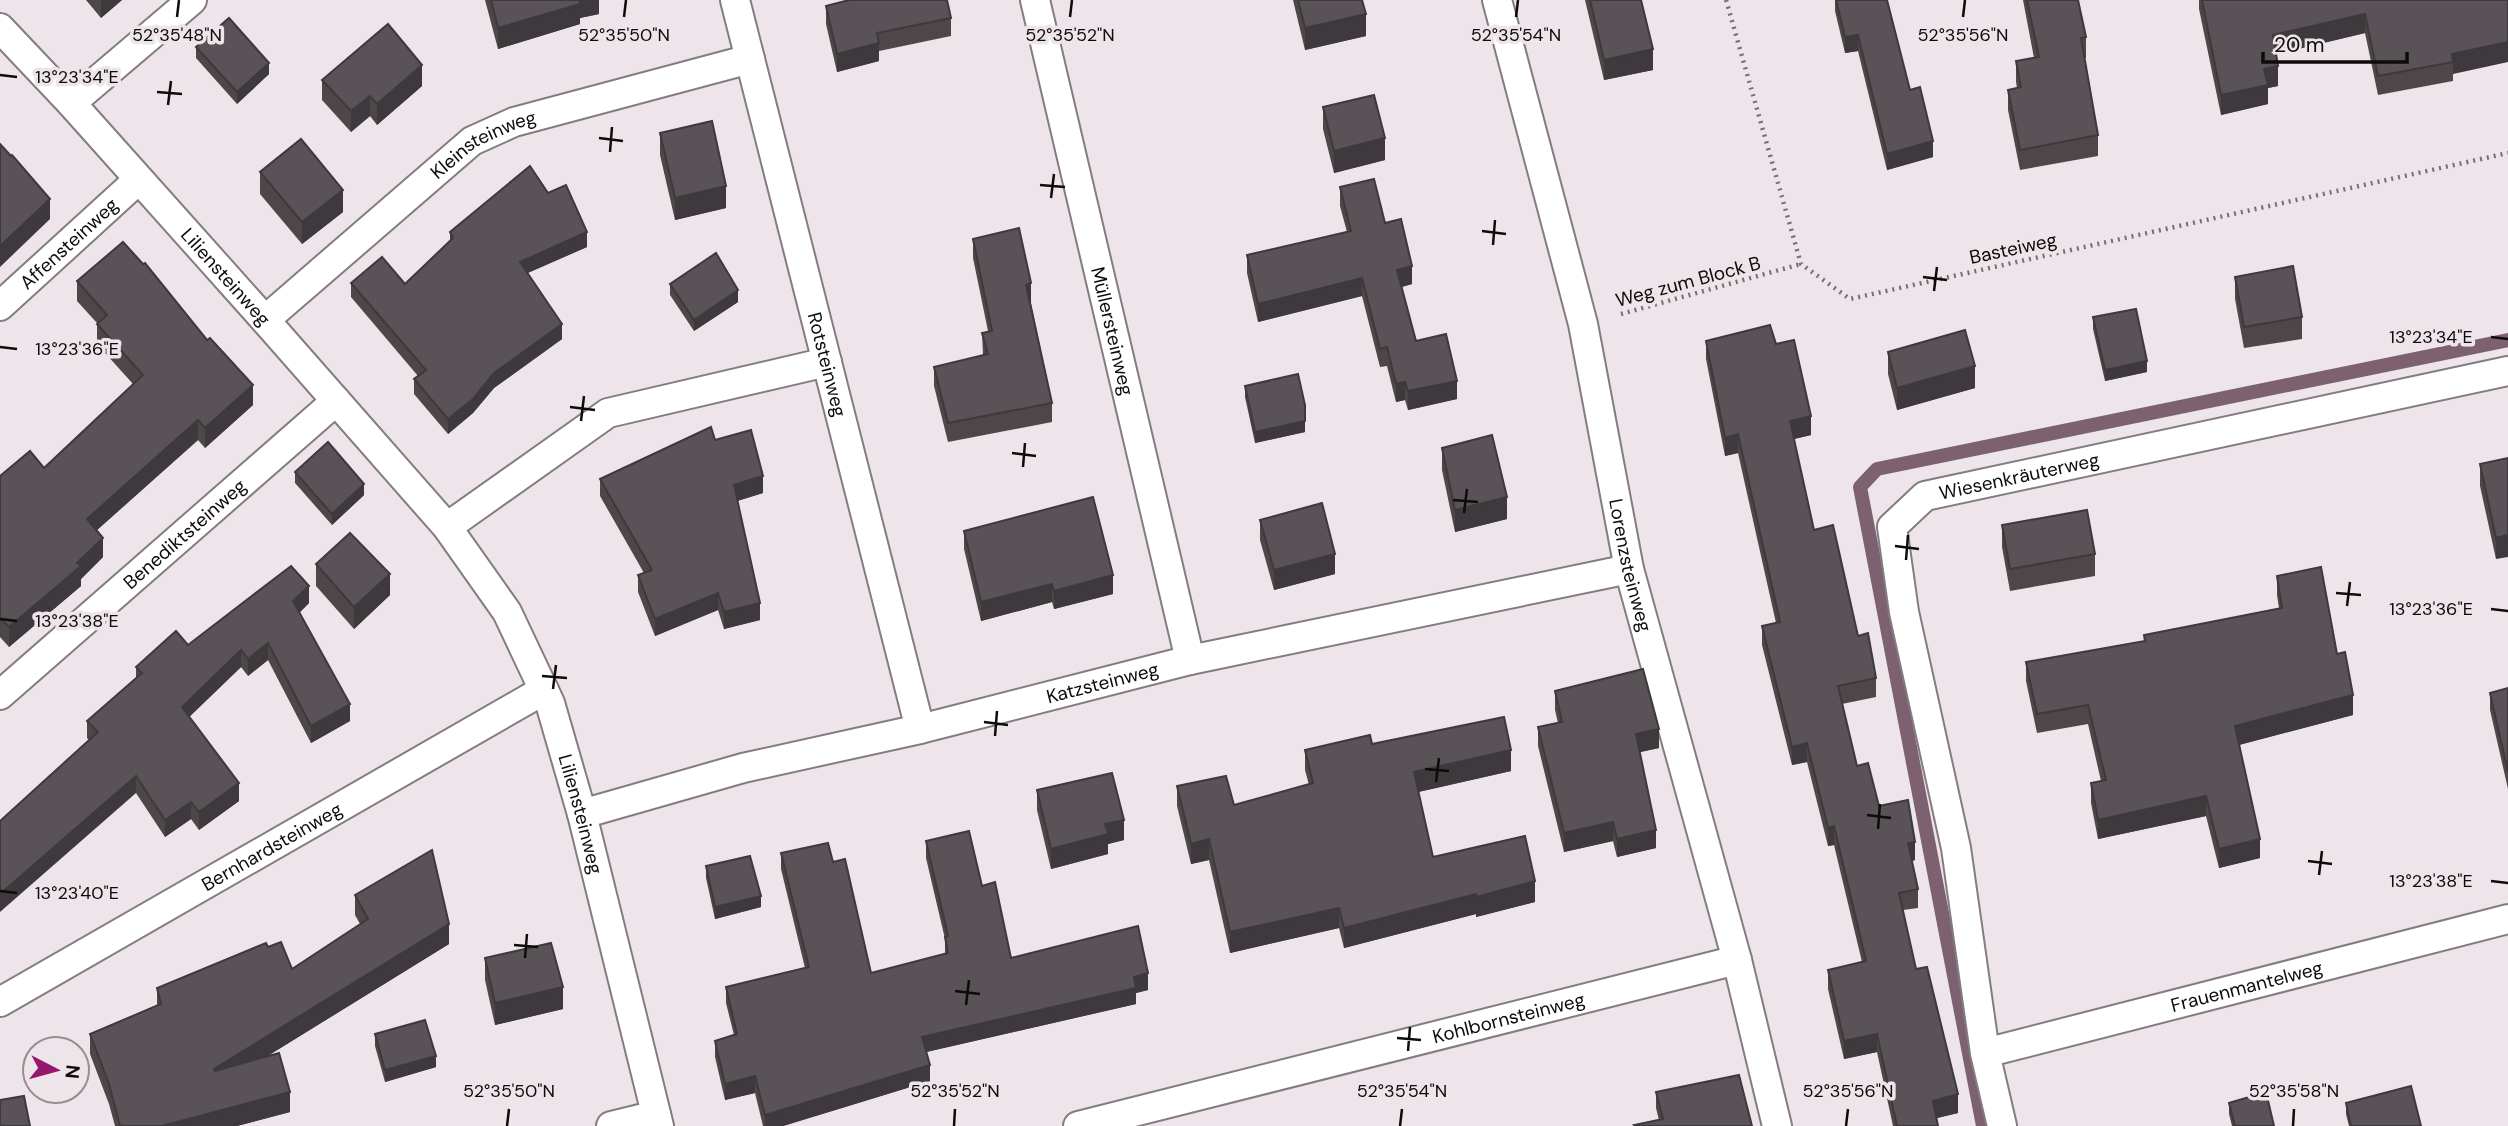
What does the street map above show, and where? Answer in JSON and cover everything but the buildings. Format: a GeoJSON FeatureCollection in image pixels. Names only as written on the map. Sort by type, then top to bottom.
{"type":"FeatureCollection","features":[{"type":"Feature","properties":{"kind":"lane"},"geometry":{"type":"LineString","coordinates":[[71,103],[192,0]]}},
{"type":"Feature","properties":{"kind":"lane","name":"Rotsteinweg"},"geometry":{"type":"LineString","coordinates":[[735,0],[920,729]]}},
{"type":"Feature","properties":{"kind":"lane","name":"Müllersteinweg"},"geometry":{"type":"LineString","coordinates":[[1035,0],[1190,660]]}},
{"type":"Feature","properties":{"kind":"lane","name":"Lorenzsteinweg"},"geometry":{"type":"LineString","coordinates":[[1497,0],[1583,324],[1629,569],[1737,961],[1777,1126]]}},
{"type":"Feature","properties":{"kind":"lane","name":"Liliensteinweg"},"geometry":{"type":"LineString","coordinates":[[0,28],[71,103],[447,527],[507,612],[550,703],[582,814],[657,1120]]}},
{"type":"Feature","properties":{"kind":"lane","name":"Kleinsteinweg"},"geometry":{"type":"LineString","coordinates":[[265,320],[472,141],[514,122],[750,59]]}},
{"type":"Feature","properties":{"kind":"lane","name":"Affensteinweg"},"geometry":{"type":"LineString","coordinates":[[0,306],[138,180]]}},
{"type":"Feature","properties":{"kind":"lane"},"geometry":{"type":"LineString","coordinates":[[447,527],[608,413],[827,362]]}},
{"type":"Feature","properties":{"kind":"lane","name":"Wiesenkräuterweg"},"geometry":{"type":"LineString","coordinates":[[2002,1126],[1985,1053],[1956,848],[1904,612],[1892,527],[1925,496],[2508,371]]}},
{"type":"Feature","properties":{"kind":"lane","name":"Benediktsteinweg"},"geometry":{"type":"LineString","coordinates":[[0,695],[336,401]]}},
{"type":"Feature","properties":{"kind":"lane","name":"Katzsteinweg"},"geometry":{"type":"LineString","coordinates":[[582,814],[743,768],[920,729],[1190,660],[1629,569]]}},
{"type":"Feature","properties":{"kind":"lane","name":"Bernhardsteinweg"},"geometry":{"type":"LineString","coordinates":[[0,1002],[544,690]]}},
{"type":"Feature","properties":{"kind":"lane","name":"Frauenmantelweg"},"geometry":{"type":"LineString","coordinates":[[1985,1053],[2508,919]]}},
{"type":"Feature","properties":{"kind":"lane","name":"Kohlbornsteinweg"},"geometry":{"type":"LineString","coordinates":[[1078,1126],[1737,961]]}},
{"type":"Feature","properties":{"kind":"lane"},"geometry":{"type":"LineString","coordinates":[[611,1126],[657,1120]]}},
{"type":"Feature","properties":{"kind":"path"},"geometry":{"type":"LineString","coordinates":[[1726,0],[1801,264]]}},
{"type":"Feature","properties":{"kind":"path","name":"Basteiweg"},"geometry":{"type":"LineString","coordinates":[[1801,264],[1850,299],[2508,153]]}},
{"type":"Feature","properties":{"kind":"path","name":"Weg zum Block B"},"geometry":{"type":"LineString","coordinates":[[1583,324],[1801,264]]}},
{"type":"Feature","properties":{"kind":"waterway"},"geometry":{"type":"LineString","coordinates":[[1983,1126],[1860,487],[1877,469],[2508,340]]}}]}
